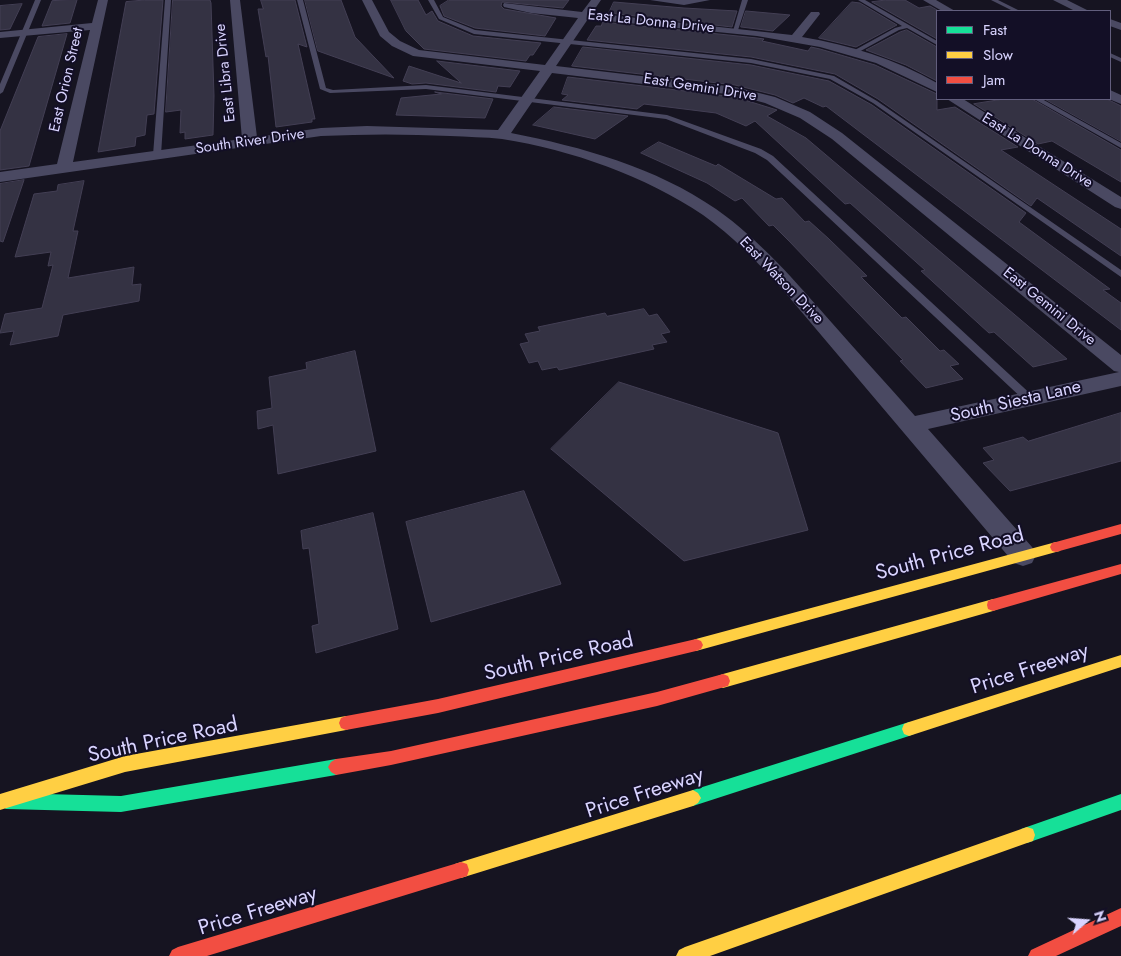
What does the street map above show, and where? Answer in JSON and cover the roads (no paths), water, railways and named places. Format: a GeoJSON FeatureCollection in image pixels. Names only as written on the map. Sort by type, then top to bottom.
{"type":"FeatureCollection","features":[{"type":"Feature","properties":{"kind":"main road","name":"South Price Road"},"geometry":{"type":"LineString","coordinates":[[3,801],[126,764],[438,706],[695,645],[1121,529]]}},
{"type":"Feature","properties":{"kind":"main road"},"geometry":{"type":"LineString","coordinates":[[3,801],[121,804],[391,758],[657,699],[1121,569]]}},
{"type":"Feature","properties":{"kind":"main road","name":"Price Freeway"},"geometry":{"type":"LineString","coordinates":[[178,956],[653,811],[1121,660]]}},
{"type":"Feature","properties":{"kind":"main road"},"geometry":{"type":"LineString","coordinates":[[685,956],[1121,802]]}},
{"type":"Feature","properties":{"kind":"main road"},"geometry":{"type":"LineString","coordinates":[[1037,956],[1121,917]]}},
{"type":"Feature","properties":{"kind":"street","name":"East Orion Street"},"geometry":{"type":"LineString","coordinates":[[64,168],[103,0]]}},
{"type":"Feature","properties":{"kind":"street","name":"East Libra Drive"},"geometry":{"type":"LineString","coordinates":[[235,0],[250,142]]}},
{"type":"Feature","properties":{"kind":"street","name":"East Gemini Drive"},"geometry":{"type":"LineString","coordinates":[[367,0],[382,33],[394,44],[418,53],[735,91],[770,100],[805,115],[837,136],[1121,366]]}},
{"type":"Feature","properties":{"kind":"street"},"geometry":{"type":"LineString","coordinates":[[502,135],[596,0]]}},
{"type":"Feature","properties":{"kind":"street"},"geometry":{"type":"LineString","coordinates":[[928,0],[948,10]]}},
{"type":"Feature","properties":{"kind":"street"},"geometry":{"type":"LineString","coordinates":[[1058,0],[1082,10]]}},
{"type":"Feature","properties":{"kind":"street","name":"East La Donna Drive"},"geometry":{"type":"LineString","coordinates":[[508,5],[531,10],[735,30],[828,44],[916,75],[936,87]]}},
{"type":"Feature","properties":{"kind":"street"},"geometry":{"type":"LineString","coordinates":[[795,38],[815,14]]}},
{"type":"Feature","properties":{"kind":"street"},"geometry":{"type":"LineString","coordinates":[[0,35],[96,26]]}},
{"type":"Feature","properties":{"kind":"street","name":"East La Donna Drive"},"geometry":{"type":"LineString","coordinates":[[956,100],[1121,204]]}},
{"type":"Feature","properties":{"kind":"street","name":"South River Drive"},"geometry":{"type":"LineString","coordinates":[[0,177],[250,142],[355,130],[431,130],[502,135]]}},
{"type":"Feature","properties":{"kind":"street","name":"East Watson Drive"},"geometry":{"type":"LineString","coordinates":[[502,135],[554,146],[603,160],[644,176],[688,198],[728,227],[777,272],[1023,555]]}},
{"type":"Feature","properties":{"kind":"street","name":"South Siesta Lane"},"geometry":{"type":"LineString","coordinates":[[911,426],[1121,379]]}},
{"type":"Feature","properties":{"kind":"lane"},"geometry":{"type":"LineString","coordinates":[[0,92],[38,0]]}},
{"type":"Feature","properties":{"kind":"lane"},"geometry":{"type":"LineString","coordinates":[[156,155],[168,0]]}},
{"type":"Feature","properties":{"kind":"lane"},"geometry":{"type":"LineString","coordinates":[[300,0],[323,89],[332,92],[426,87],[667,117],[764,154],[1030,399]]}},
{"type":"Feature","properties":{"kind":"lane"},"geometry":{"type":"LineString","coordinates":[[431,0],[441,18],[474,32],[751,61],[832,77],[875,102],[1121,274]]}},
{"type":"Feature","properties":{"kind":"lane"},"geometry":{"type":"LineString","coordinates":[[653,0],[684,3],[707,0]]}},
{"type":"Feature","properties":{"kind":"lane"},"geometry":{"type":"LineString","coordinates":[[735,30],[745,0]]}},
{"type":"Feature","properties":{"kind":"lane"},"geometry":{"type":"LineString","coordinates":[[861,0],[936,42]]}},
{"type":"Feature","properties":{"kind":"lane"},"geometry":{"type":"LineString","coordinates":[[994,0],[1015,10]]}},
{"type":"Feature","properties":{"kind":"lane"},"geometry":{"type":"LineString","coordinates":[[854,52],[897,29],[908,26]]}},
{"type":"Feature","properties":{"kind":"lane"},"geometry":{"type":"LineString","coordinates":[[1039,100],[1121,146]]}}]}
